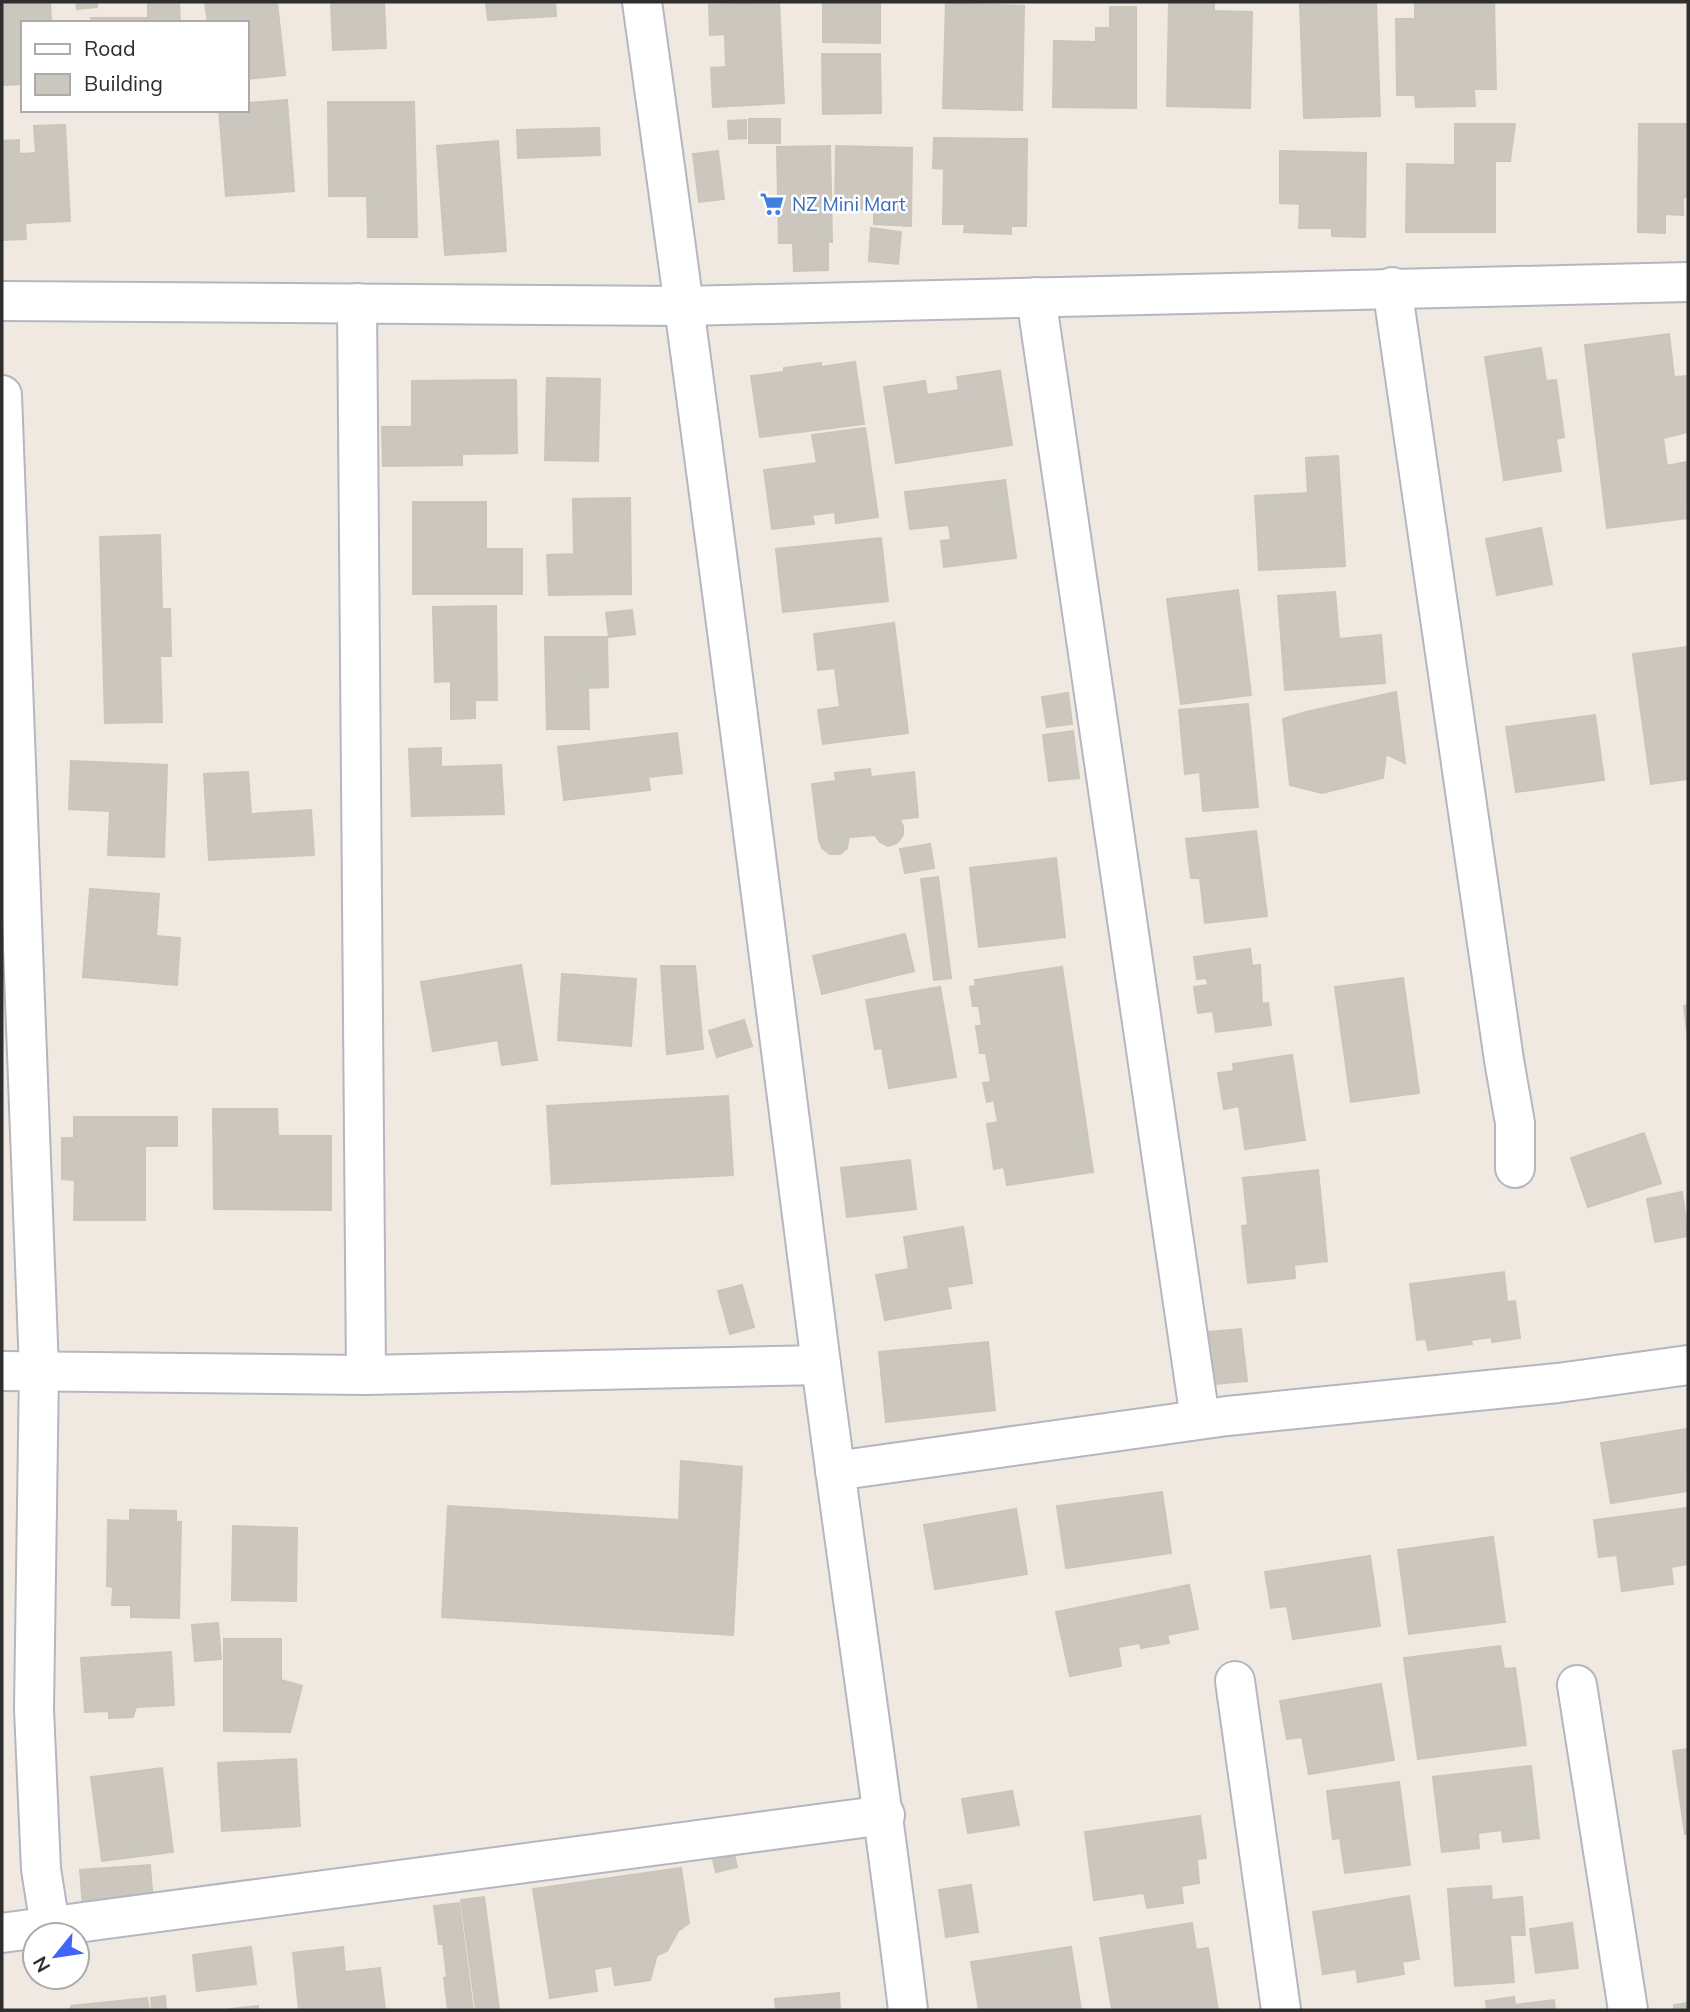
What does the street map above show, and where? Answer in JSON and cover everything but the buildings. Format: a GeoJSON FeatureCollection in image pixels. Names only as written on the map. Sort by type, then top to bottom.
{"type":"FeatureCollection","features":[{"type":"Feature","properties":{"kind":"street"},"geometry":{"type":"LineString","coordinates":[[642,2],[685,306],[821,1365],[884,1815],[908,2010]]}},
{"type":"Feature","properties":{"kind":"street"},"geometry":{"type":"LineString","coordinates":[[2,301],[685,306],[1688,282]]}},
{"type":"Feature","properties":{"kind":"street"},"geometry":{"type":"LineString","coordinates":[[1392,287],[1515,1123],[1515,1168]]}},
{"type":"Feature","properties":{"kind":"street"},"geometry":{"type":"LineString","coordinates":[[1036,297],[1200,1419]]}},
{"type":"Feature","properties":{"kind":"street"},"geometry":{"type":"LineString","coordinates":[[357,303],[366,1375]]}},
{"type":"Feature","properties":{"kind":"street"},"geometry":{"type":"LineString","coordinates":[[2,395],[39,1370],[34,1709],[41,1869],[49,1921]]}},
{"type":"Feature","properties":{"kind":"street"},"geometry":{"type":"LineString","coordinates":[[2,1371],[366,1375],[821,1365]]}},
{"type":"Feature","properties":{"kind":"street"},"geometry":{"type":"LineString","coordinates":[[835,1471],[1200,1419],[1558,1383],[1688,1365]]}},
{"type":"Feature","properties":{"kind":"street"},"geometry":{"type":"LineString","coordinates":[[1235,1681],[1281,2010]]}},
{"type":"Feature","properties":{"kind":"street"},"geometry":{"type":"LineString","coordinates":[[1577,1685],[1628,2010]]}},
{"type":"Feature","properties":{"kind":"street"},"geometry":{"type":"LineString","coordinates":[[88,1921],[884,1815]]}},
{"type":"Feature","properties":{"kind":"street"},"geometry":{"type":"LineString","coordinates":[[2,1933],[21,1930]]}},
{"type":"Feature","properties":{"kind":"place","name":"NZ Mini Mart"},"geometry":{"type":"Point","coordinates":[772,204]}}]}
